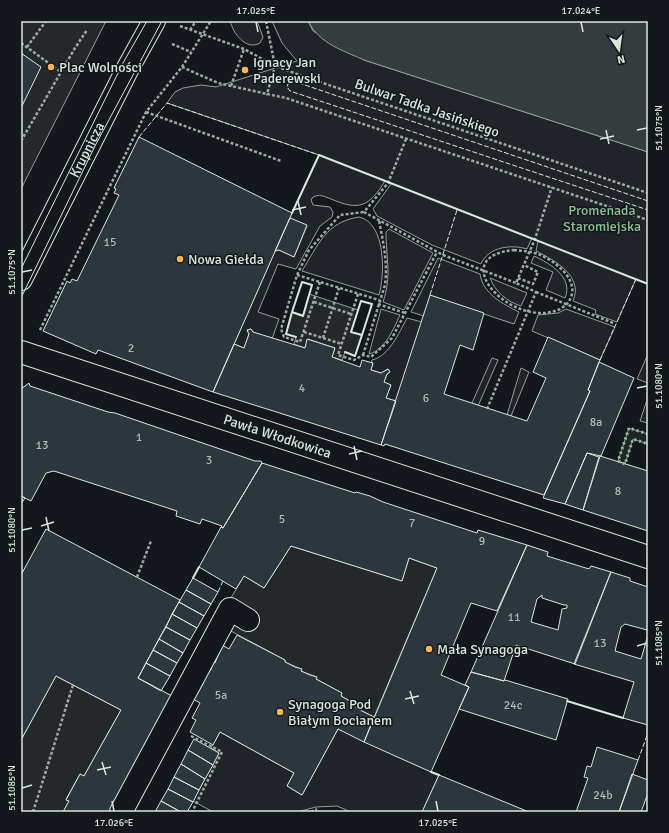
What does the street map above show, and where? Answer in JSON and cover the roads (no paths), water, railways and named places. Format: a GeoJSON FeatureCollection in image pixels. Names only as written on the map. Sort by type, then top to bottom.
{"type":"FeatureCollection","features":[{"type":"Feature","properties":{"kind":"street","name":"Krupnicza"},"geometry":{"type":"LineString","coordinates":[[21,279],[128,68],[154,21]]}},
{"type":"Feature","properties":{"kind":"street","name":"Pawła Włodkowica"},"geometry":{"type":"LineString","coordinates":[[25,353],[648,557]]}},
{"type":"Feature","properties":{"kind":"street"},"geometry":{"type":"LineString","coordinates":[[121,812],[230,609],[248,620]]}},
{"type":"Feature","properties":{"kind":"tram line"},"geometry":{"type":"LineString","coordinates":[[21,269],[123,63],[147,21]]}},
{"type":"Feature","properties":{"kind":"tram line"},"geometry":{"type":"LineString","coordinates":[[21,298],[96,144],[162,21]]}},
{"type":"Feature","properties":{"kind":"place","name":"Plac Wolności"},"geometry":{"type":"Point","coordinates":[51,67]}},
{"type":"Feature","properties":{"kind":"place","name":"Ignacy Jan Paderewski"},"geometry":{"type":"Point","coordinates":[245,70]}},
{"type":"Feature","properties":{"kind":"place","name":"Nowa Giełda"},"geometry":{"type":"Point","coordinates":[180,259]}},
{"type":"Feature","properties":{"kind":"place","name":"Mała Synagoga"},"geometry":{"type":"Point","coordinates":[429,649]}},
{"type":"Feature","properties":{"kind":"place","name":"Synagoga Pod Białym Bocianem"},"geometry":{"type":"Point","coordinates":[280,712]}},
{"type":"Feature","properties":{"kind":"park label","name":"Promenada Staromiejska"},"geometry":{"type":"Point","coordinates":[602,218]}}]}
